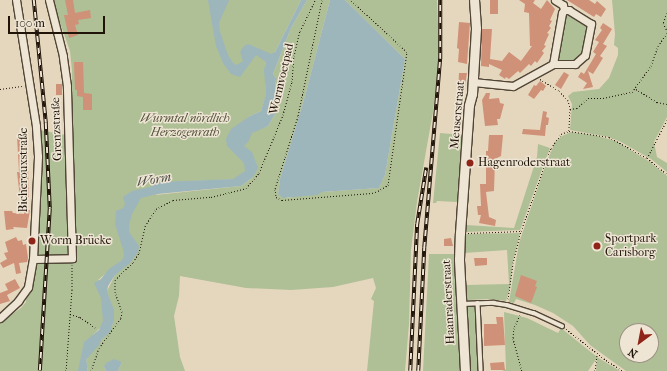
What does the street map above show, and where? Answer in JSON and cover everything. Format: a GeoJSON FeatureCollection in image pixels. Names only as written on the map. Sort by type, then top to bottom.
{"type":"FeatureCollection","features":[{"type":"Feature","properties":{"kind":"street","name":"Bicherouxstraße"},"geometry":{"type":"LineString","coordinates":[[16,0],[28,85],[36,126],[38,156],[34,259]]}},
{"type":"Feature","properties":{"kind":"street","name":"Grenzstraße"},"geometry":{"type":"LineString","coordinates":[[49,0],[63,56],[67,86],[72,258]]}},
{"type":"Feature","properties":{"kind":"street","name":"Meuserstraat"},"geometry":{"type":"LineString","coordinates":[[460,232],[473,82],[476,28],[474,0]]}},
{"type":"Feature","properties":{"kind":"street"},"geometry":{"type":"LineString","coordinates":[[553,64],[562,13],[564,10],[563,5],[555,0]]}},
{"type":"Feature","properties":{"kind":"street"},"geometry":{"type":"LineString","coordinates":[[473,82],[513,86],[553,64],[575,64],[586,53],[590,24],[569,10],[564,10]]}},
{"type":"Feature","properties":{"kind":"street","name":"Haanraderstraat"},"geometry":{"type":"LineString","coordinates":[[460,232],[459,259],[464,371]]}},
{"type":"Feature","properties":{"kind":"street"},"geometry":{"type":"LineString","coordinates":[[0,318],[18,301],[28,287],[34,259],[72,258]]}},
{"type":"Feature","properties":{"kind":"lane"},"geometry":{"type":"LineString","coordinates":[[478,303],[481,370]]}},
{"type":"Feature","properties":{"kind":"lane"},"geometry":{"type":"LineString","coordinates":[[462,304],[478,303],[507,305],[523,309],[562,326]]}},
{"type":"Feature","properties":{"kind":"path","name":"Wormvoetpad"},"geometry":{"type":"LineString","coordinates":[[91,371],[99,348],[117,326],[121,318],[122,312],[115,292],[115,280],[139,253],[145,226],[156,209],[173,200],[211,197],[246,188],[259,173],[283,115],[292,82],[294,56],[300,32],[316,0]]}},
{"type":"Feature","properties":{"kind":"path"},"geometry":{"type":"LineString","coordinates":[[322,0],[298,116],[275,189],[276,197],[282,200],[372,193],[388,185],[407,52],[351,0]]}},
{"type":"Feature","properties":{"kind":"path"},"geometry":{"type":"LineString","coordinates":[[570,109],[577,108],[588,98],[603,98],[626,94],[636,88],[651,66],[658,46],[667,32],[664,23],[667,13]]}},
{"type":"Feature","properties":{"kind":"path"},"geometry":{"type":"LineString","coordinates":[[538,78],[567,98],[570,109],[569,131]]}},
{"type":"Feature","properties":{"kind":"path"},"geometry":{"type":"LineString","coordinates":[[0,89],[28,85]]}},
{"type":"Feature","properties":{"kind":"path"},"geometry":{"type":"LineString","coordinates":[[636,88],[657,102],[667,104]]}},
{"type":"Feature","properties":{"kind":"path"},"geometry":{"type":"LineString","coordinates":[[647,158],[667,120]]}},
{"type":"Feature","properties":{"kind":"path"},"geometry":{"type":"LineString","coordinates":[[507,305],[512,284],[515,256],[521,232],[554,142],[561,134],[569,131],[609,137],[647,158],[667,174]]}},
{"type":"Feature","properties":{"kind":"path"},"geometry":{"type":"LineString","coordinates":[[460,232],[521,232]]}},
{"type":"Feature","properties":{"kind":"path"},"geometry":{"type":"LineString","coordinates":[[66,371],[72,289],[72,258]]}},
{"type":"Feature","properties":{"kind":"path"},"geometry":{"type":"LineString","coordinates":[[522,371],[515,348],[513,333],[523,309]]}},
{"type":"Feature","properties":{"kind":"path"},"geometry":{"type":"LineString","coordinates":[[70,314],[80,317],[96,328]]}},
{"type":"Feature","properties":{"kind":"path"},"geometry":{"type":"LineString","coordinates":[[562,326],[623,371]]}},
{"type":"Feature","properties":{"kind":"path"},"geometry":{"type":"LineString","coordinates":[[595,371],[597,353]]}},
{"type":"Feature","properties":{"kind":"green space","name":"Wurmtal nördlich Herzogenrath"},"geometry":{"type":"Polygon","coordinates":[[[52,0],[301,0],[275,52],[271,55],[256,49],[259,55],[266,62],[266,95],[261,111],[250,116],[246,120],[252,132],[268,126],[277,111],[278,104],[276,79],[273,74],[291,28],[307,0],[330,0],[305,96],[280,179],[278,194],[287,198],[322,192],[379,188],[385,175],[405,59],[345,0],[437,0],[439,49],[437,77],[433,112],[417,202],[411,250],[409,324],[405,371],[367,371],[374,301],[371,299],[376,288],[373,278],[333,287],[291,290],[246,288],[180,276],[179,296],[174,316],[180,357],[185,371],[118,371],[122,362],[104,367],[106,371],[87,371],[88,366],[86,360],[112,326],[114,314],[93,335],[87,348],[83,371],[0,371],[0,323],[21,308],[26,302],[35,197],[34,129],[71,136],[72,71],[70,51],[52,0]],[[253,177],[191,181],[155,195],[241,186],[253,177]],[[122,260],[98,280],[107,291],[115,275],[122,260]]]}},
{"type":"Feature","properties":{"kind":"green space"},"geometry":{"type":"Polygon","coordinates":[[[612,0],[667,0],[667,117],[654,142],[657,157],[667,163],[667,172],[651,159],[621,142],[609,137],[570,130],[572,104],[568,96],[573,92],[599,89],[609,78],[618,55],[618,48],[614,45],[615,34],[612,0]]]}},
{"type":"Feature","properties":{"kind":"green space"},"geometry":{"type":"Polygon","coordinates":[[[568,13],[588,25],[584,52],[575,61],[559,62],[557,57],[565,15],[568,13]]]}},
{"type":"Feature","properties":{"kind":"green space","name":"Sportpark Carisborg"},"geometry":{"type":"Polygon","coordinates":[[[571,132],[594,135],[616,141],[650,162],[667,176],[667,371],[626,371],[590,345],[573,326],[553,313],[516,299],[514,303],[509,302],[519,243],[543,172],[555,142],[562,136],[571,132]]]}},
{"type":"Feature","properties":{"kind":"green space"},"geometry":{"type":"Polygon","coordinates":[[[440,133],[463,135],[457,202],[437,201],[436,203],[433,203],[440,133]]]}},
{"type":"Feature","properties":{"kind":"green space"},"geometry":{"type":"Polygon","coordinates":[[[538,144],[550,148],[520,230],[465,232],[466,225],[514,228],[537,157],[538,144]]]}},
{"type":"Feature","properties":{"kind":"green space"},"geometry":{"type":"Polygon","coordinates":[[[520,233],[513,261],[510,288],[506,301],[488,299],[467,300],[466,285],[509,284],[507,250],[464,253],[464,234],[520,233]]]}},
{"type":"Feature","properties":{"kind":"green space"},"geometry":{"type":"Polygon","coordinates":[[[429,254],[456,254],[461,371],[423,371],[429,254]]]}},
{"type":"Feature","properties":{"kind":"green space"},"geometry":{"type":"Polygon","coordinates":[[[467,306],[474,306],[476,309],[479,371],[469,371],[467,306]]]}},
{"type":"Feature","properties":{"kind":"green space"},"geometry":{"type":"Polygon","coordinates":[[[504,312],[527,318],[558,333],[561,328],[597,357],[620,371],[596,371],[597,358],[588,371],[502,371],[506,369],[504,312]]]}},
{"type":"Feature","properties":{"kind":"water"},"geometry":{"type":"Polygon","coordinates":[[[208,0],[229,0],[219,23],[220,32],[228,55],[233,63],[237,65],[243,61],[240,52],[244,46],[248,44],[271,54],[275,52],[301,0],[307,0],[291,28],[273,74],[277,80],[275,81],[278,104],[277,111],[268,126],[252,133],[248,142],[244,146],[252,152],[258,168],[253,177],[241,186],[157,194],[141,198],[132,214],[129,225],[129,232],[139,246],[138,252],[130,263],[115,275],[108,286],[107,292],[114,310],[114,320],[110,332],[102,339],[99,345],[86,360],[88,366],[87,371],[78,371],[84,342],[99,330],[103,321],[101,298],[94,283],[101,279],[109,269],[122,260],[124,256],[115,224],[116,211],[123,208],[125,204],[123,197],[132,191],[150,187],[160,182],[233,179],[245,171],[244,163],[227,146],[226,139],[231,129],[250,116],[261,111],[266,94],[264,70],[266,62],[256,55],[240,77],[231,74],[223,63],[216,46],[208,0]]]}},
{"type":"Feature","properties":{"kind":"water"},"geometry":{"type":"Polygon","coordinates":[[[330,0],[345,0],[405,59],[385,175],[379,188],[322,192],[317,195],[283,198],[278,194],[280,179],[305,96],[330,0]]]}},
{"type":"Feature","properties":{"kind":"water"},"geometry":{"type":"Polygon","coordinates":[[[114,359],[122,362],[118,371],[106,371],[104,367],[106,363],[114,359]]]}},
{"type":"Feature","properties":{"kind":"building"},"geometry":{"type":"Polygon","coordinates":[[[65,0],[73,0],[75,13],[90,10],[91,18],[78,20],[79,24],[75,25],[78,35],[69,38],[64,15],[68,15],[65,0]]]}},
{"type":"Feature","properties":{"kind":"building"},"geometry":{"type":"Polygon","coordinates":[[[490,0],[498,0],[498,14],[490,14],[490,0]]]}},
{"type":"Feature","properties":{"kind":"building"},"geometry":{"type":"Polygon","coordinates":[[[519,0],[535,0],[533,3],[541,9],[547,0],[555,9],[550,20],[552,21],[549,26],[551,28],[547,33],[549,34],[544,45],[546,46],[542,51],[544,53],[537,63],[535,61],[531,66],[529,64],[520,73],[518,71],[509,79],[506,77],[505,79],[499,75],[502,70],[489,64],[489,67],[481,66],[482,29],[492,29],[490,59],[502,61],[509,52],[521,61],[532,46],[530,46],[529,13],[524,12],[525,4],[519,0]]]}},
{"type":"Feature","properties":{"kind":"building"},"geometry":{"type":"Polygon","coordinates":[[[567,0],[589,0],[595,4],[597,1],[606,9],[601,17],[596,14],[594,17],[567,0]]]}},
{"type":"Feature","properties":{"kind":"building"},"geometry":{"type":"Polygon","coordinates":[[[459,22],[470,23],[467,64],[458,62],[459,49],[457,48],[459,22]]]}},
{"type":"Feature","properties":{"kind":"building"},"geometry":{"type":"Polygon","coordinates":[[[603,23],[612,29],[603,44],[607,46],[600,56],[603,58],[593,74],[588,71],[593,87],[583,89],[587,83],[578,77],[581,72],[584,74],[596,54],[593,52],[599,42],[595,40],[602,30],[600,28],[603,23]]]}},
{"type":"Feature","properties":{"kind":"building"},"geometry":{"type":"Polygon","coordinates":[[[74,62],[83,62],[84,93],[92,94],[92,110],[83,110],[83,97],[77,96],[77,90],[75,90],[74,62]]]}},
{"type":"Feature","properties":{"kind":"building"},"geometry":{"type":"Polygon","coordinates":[[[564,72],[569,75],[561,89],[555,85],[564,72]]]}},
{"type":"Feature","properties":{"kind":"building"},"geometry":{"type":"Polygon","coordinates":[[[459,73],[467,73],[464,92],[458,92],[459,73]]]}},
{"type":"Feature","properties":{"kind":"building"},"geometry":{"type":"Polygon","coordinates":[[[540,81],[546,86],[534,99],[528,95],[534,85],[536,86],[540,81]]]}},
{"type":"Feature","properties":{"kind":"building"},"geometry":{"type":"Polygon","coordinates":[[[56,84],[62,84],[62,95],[56,95],[56,84]]]}},
{"type":"Feature","properties":{"kind":"building"},"geometry":{"type":"Polygon","coordinates":[[[486,93],[490,93],[489,99],[499,98],[500,103],[504,104],[500,119],[497,119],[498,125],[485,126],[482,100],[486,93]]]}},
{"type":"Feature","properties":{"kind":"building"},"geometry":{"type":"Polygon","coordinates":[[[543,111],[547,112],[546,117],[549,118],[548,125],[546,125],[545,136],[522,134],[523,129],[540,130],[543,111]]]}},
{"type":"Feature","properties":{"kind":"building"},"geometry":{"type":"Polygon","coordinates":[[[456,114],[462,114],[461,127],[456,127],[456,114]]]}},
{"type":"Feature","properties":{"kind":"building"},"geometry":{"type":"Polygon","coordinates":[[[27,135],[29,197],[20,198],[17,172],[19,172],[17,136],[27,135]]]}},
{"type":"Feature","properties":{"kind":"building"},"geometry":{"type":"Polygon","coordinates":[[[489,135],[503,135],[501,156],[495,159],[494,191],[486,192],[489,217],[496,220],[495,226],[479,223],[481,215],[478,215],[477,206],[481,206],[480,184],[486,184],[486,151],[488,151],[489,135]]]}},
{"type":"Feature","properties":{"kind":"building"},"geometry":{"type":"Polygon","coordinates":[[[25,210],[30,210],[27,228],[13,227],[14,229],[6,230],[4,211],[24,214],[25,210]]]}},
{"type":"Feature","properties":{"kind":"building"},"geometry":{"type":"Polygon","coordinates":[[[16,237],[18,241],[22,240],[23,245],[26,244],[28,258],[27,262],[19,263],[21,273],[16,274],[14,263],[3,268],[0,263],[7,259],[4,253],[8,252],[5,242],[16,237]]]}},
{"type":"Feature","properties":{"kind":"building"},"geometry":{"type":"Polygon","coordinates":[[[451,238],[453,246],[444,246],[444,239],[451,238]]]}},
{"type":"Feature","properties":{"kind":"building"},"geometry":{"type":"Polygon","coordinates":[[[474,258],[487,258],[487,265],[475,266],[474,258]]]}},
{"type":"Feature","properties":{"kind":"building"},"geometry":{"type":"Polygon","coordinates":[[[521,275],[537,281],[535,286],[537,287],[531,303],[515,296],[521,275]]]}},
{"type":"Feature","properties":{"kind":"building"},"geometry":{"type":"Polygon","coordinates":[[[15,279],[20,288],[7,295],[10,301],[0,304],[0,293],[8,290],[5,284],[15,279]]]}},
{"type":"Feature","properties":{"kind":"building"},"geometry":{"type":"Polygon","coordinates":[[[496,317],[503,317],[505,345],[484,346],[484,324],[497,324],[496,317]]]}},
{"type":"Feature","properties":{"kind":"building"},"geometry":{"type":"Polygon","coordinates":[[[504,362],[505,370],[491,370],[490,363],[504,362]]]}},
{"type":"Feature","properties":{"kind":"railway"},"geometry":{"type":"LineString","coordinates":[[34,0],[46,123],[50,209],[40,371]]}},
{"type":"Feature","properties":{"kind":"railway"},"geometry":{"type":"LineString","coordinates":[[418,371],[424,248],[440,59],[440,0]]}},
{"type":"Feature","properties":{"kind":"railway"},"geometry":{"type":"LineString","coordinates":[[410,371],[417,224],[426,168]]}},
{"type":"Feature","properties":{"kind":"place","name":"Hagenroderstraat"},"geometry":{"type":"Point","coordinates":[470,163]}},
{"type":"Feature","properties":{"kind":"place","name":"Worm Brücke"},"geometry":{"type":"Point","coordinates":[32,241]}},
{"type":"Feature","properties":{"kind":"place","name":"Sportpark Carisborg"},"geometry":{"type":"Point","coordinates":[597,246]}},
{"type":"Feature","properties":{"kind":"water label","name":"Worm"},"geometry":{"type":"Point","coordinates":[154,180]}}]}
